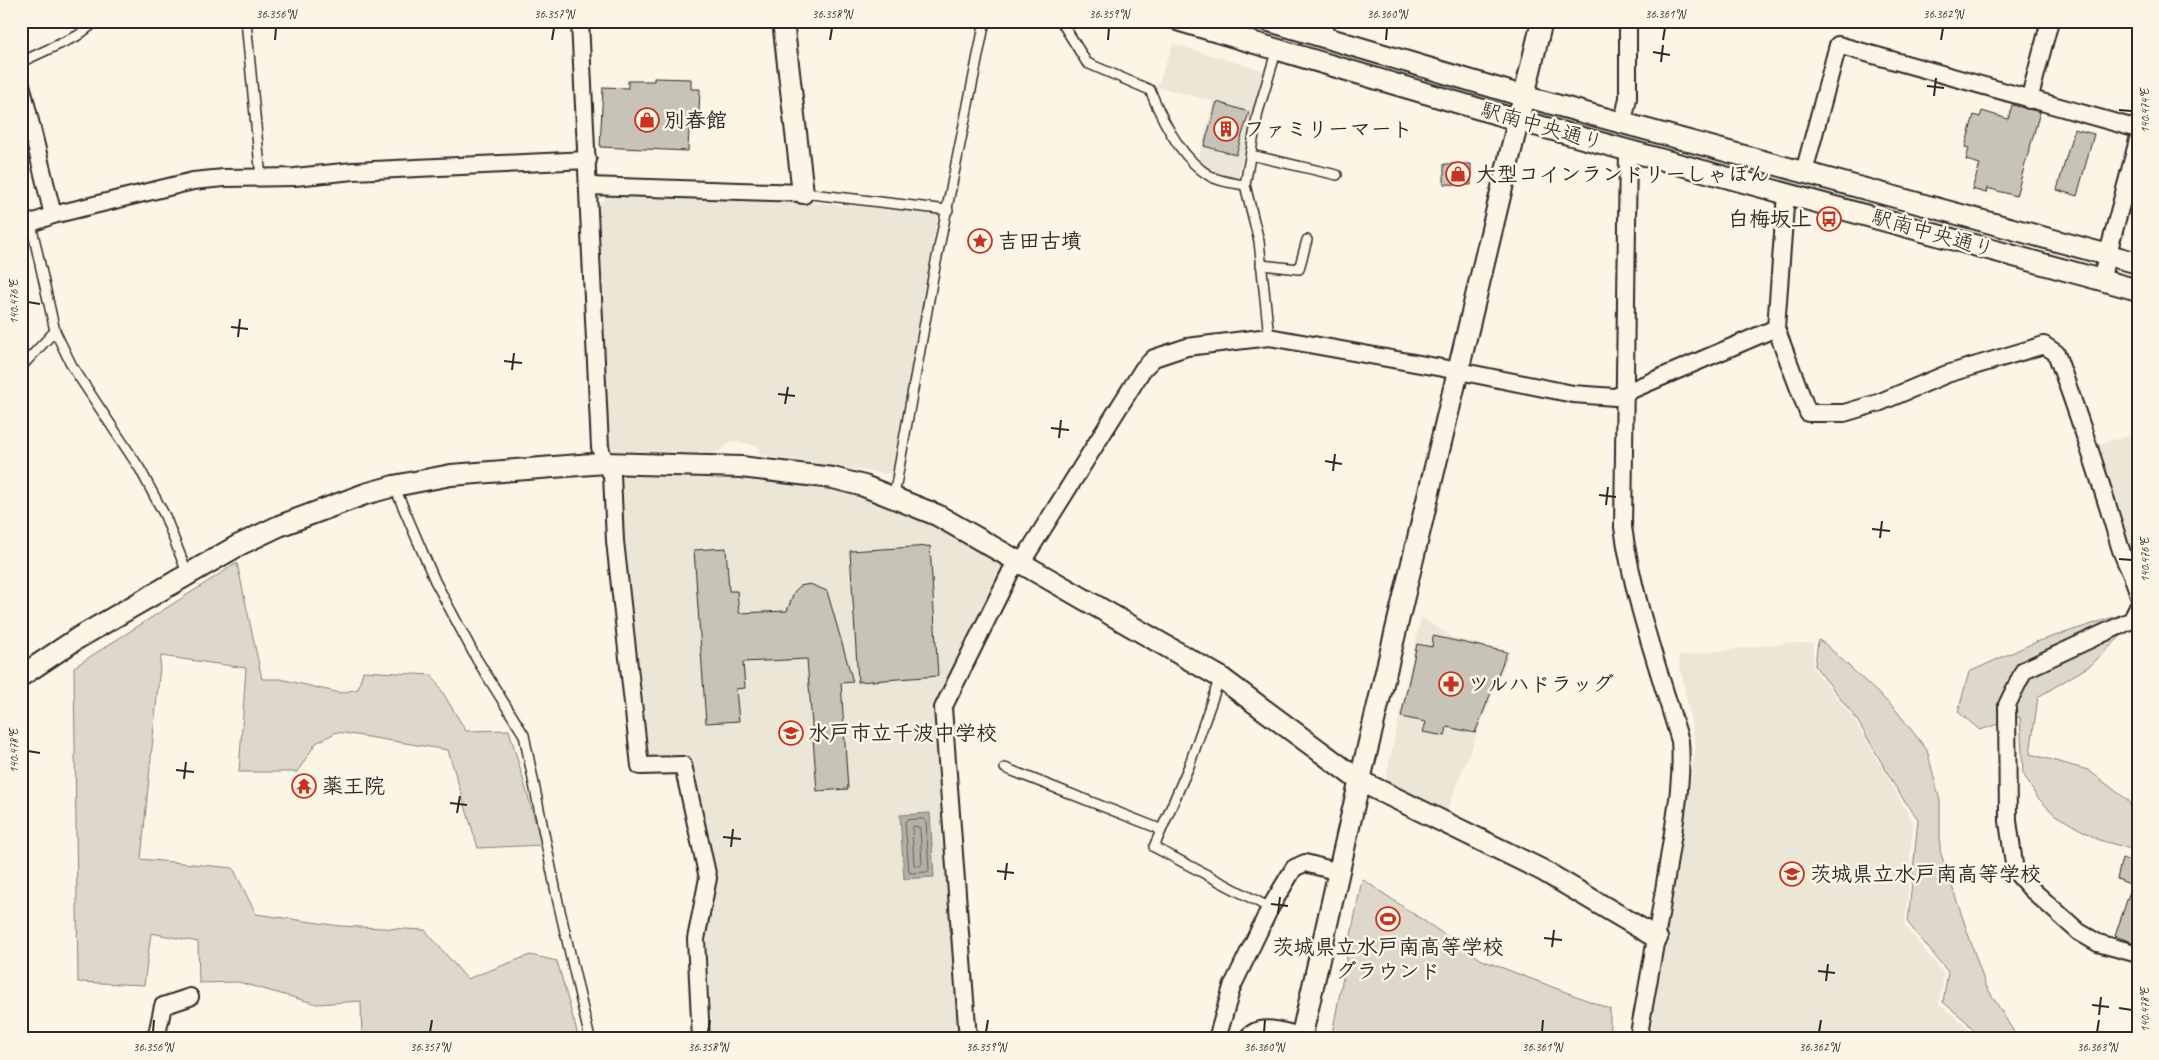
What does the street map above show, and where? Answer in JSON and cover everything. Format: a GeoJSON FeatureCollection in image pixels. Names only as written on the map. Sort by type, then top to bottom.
{"type":"FeatureCollection","features":[{"type":"Feature","properties":{"kind":"street"},"geometry":{"type":"LineString","coordinates":[[580,21],[600,447],[604,463],[612,475],[615,541],[640,766],[682,765],[708,878],[696,939],[701,1039]]}},
{"type":"Feature","properties":{"kind":"street"},"geometry":{"type":"LineString","coordinates":[[589,186],[803,193],[783,21]]}},
{"type":"Feature","properties":{"kind":"street","name":"駅南中央通り"},"geometry":{"type":"LineString","coordinates":[[1180,21],[1517,120],[2138,290]]}},
{"type":"Feature","properties":{"kind":"street","name":"駅南中央通り"},"geometry":{"type":"LineString","coordinates":[[1269,21],[1323,29],[1523,96],[2138,264]]}},
{"type":"Feature","properties":{"kind":"street"},"geometry":{"type":"LineString","coordinates":[[1249,1039],[1254,1033],[1266,1031],[1301,1038],[1360,781],[1542,21]]}},
{"type":"Feature","properties":{"kind":"street"},"geometry":{"type":"LineString","coordinates":[[1623,122],[1628,98],[1628,21]]}},
{"type":"Feature","properties":{"kind":"street"},"geometry":{"type":"LineString","coordinates":[[2029,100],[2050,21]]}},
{"type":"Feature","properties":{"kind":"street"},"geometry":{"type":"LineString","coordinates":[[1804,172],[1838,45],[2138,129]]}},
{"type":"Feature","properties":{"kind":"street"},"geometry":{"type":"LineString","coordinates":[[21,84],[52,215]]}},
{"type":"Feature","properties":{"kind":"street"},"geometry":{"type":"LineString","coordinates":[[2100,280],[2138,140]]}},
{"type":"Feature","properties":{"kind":"street"},"geometry":{"type":"LineString","coordinates":[[1628,150],[1623,527],[1626,552],[1680,740],[1682,758],[1678,800],[1638,1039]]}},
{"type":"Feature","properties":{"kind":"street"},"geometry":{"type":"LineString","coordinates":[[26,225],[52,215],[193,181],[588,160]]}},
{"type":"Feature","properties":{"kind":"street"},"geometry":{"type":"LineString","coordinates":[[1786,193],[1776,328],[1808,413],[1844,413],[1878,403],[1947,374],[2044,345],[2056,353],[2095,464],[2126,565],[2138,593]]}},
{"type":"Feature","properties":{"kind":"street"},"geometry":{"type":"LineString","coordinates":[[968,1039],[943,708],[1011,571],[1028,554],[1143,370],[1154,358],[1187,347],[1269,337],[1459,371],[1573,394],[1615,397],[1626,394],[1662,376],[1776,328]]}},
{"type":"Feature","properties":{"kind":"street"},"geometry":{"type":"LineString","coordinates":[[21,676],[78,638],[239,545],[278,526],[365,494],[394,486],[451,475],[604,463],[696,464],[782,471],[833,478],[894,496],[937,515],[1220,678],[1360,781],[1542,870],[1656,938]]}},
{"type":"Feature","properties":{"kind":"street"},"geometry":{"type":"LineString","coordinates":[[2138,606],[2132,620],[2024,670],[2007,705],[2008,821],[2015,871],[2030,889],[2079,932],[2098,943],[2138,954]]}},
{"type":"Feature","properties":{"kind":"street"},"geometry":{"type":"LineString","coordinates":[[1217,1039],[1232,986],[1270,908],[1294,868],[1305,863],[1339,872]]}},
{"type":"Feature","properties":{"kind":"street"},"geometry":{"type":"LineString","coordinates":[[156,1039],[163,1006],[190,997]]}},
{"type":"Feature","properties":{"kind":"lane"},"geometry":{"type":"LineString","coordinates":[[21,62],[77,36],[97,21]]}},
{"type":"Feature","properties":{"kind":"lane"},"geometry":{"type":"LineString","coordinates":[[246,21],[261,178]]}},
{"type":"Feature","properties":{"kind":"lane"},"geometry":{"type":"LineString","coordinates":[[894,496],[933,277],[985,21]]}},
{"type":"Feature","properties":{"kind":"lane"},"geometry":{"type":"LineString","coordinates":[[1061,21],[1087,63],[1150,90],[1164,124],[1193,161],[1210,176],[1244,185]]}},
{"type":"Feature","properties":{"kind":"lane"},"geometry":{"type":"LineString","coordinates":[[1269,337],[1259,241],[1244,185],[1252,156],[1258,112],[1277,49]]}},
{"type":"Feature","properties":{"kind":"lane"},"geometry":{"type":"LineString","coordinates":[[1252,156],[1337,175]]}},
{"type":"Feature","properties":{"kind":"lane"},"geometry":{"type":"LineString","coordinates":[[803,193],[948,210]]}},
{"type":"Feature","properties":{"kind":"lane"},"geometry":{"type":"LineString","coordinates":[[26,225],[55,331],[72,366],[140,470],[165,516],[188,576]]}},
{"type":"Feature","properties":{"kind":"lane"},"geometry":{"type":"LineString","coordinates":[[1261,264],[1299,269],[1307,240]]}},
{"type":"Feature","properties":{"kind":"lane"},"geometry":{"type":"LineString","coordinates":[[21,367],[55,331]]}},
{"type":"Feature","properties":{"kind":"lane"},"geometry":{"type":"LineString","coordinates":[[394,486],[435,581],[476,658],[524,735],[558,902],[590,1039]]}},
{"type":"Feature","properties":{"kind":"lane"},"geometry":{"type":"LineString","coordinates":[[1220,678],[1189,766],[1160,829],[1154,847],[1270,908]]}},
{"type":"Feature","properties":{"kind":"lane"},"geometry":{"type":"LineString","coordinates":[[1006,768],[1160,829]]}},
{"type":"Feature","properties":{"kind":"shaded area"},"geometry":{"type":"Polygon","coordinates":[[[1173,44],[1265,71],[1237,181],[1212,175],[1198,161],[1213,101],[1157,87],[1173,44]]]}},
{"type":"Feature","properties":{"kind":"shaded area"},"geometry":{"type":"Polygon","coordinates":[[[608,195],[787,200],[938,214],[894,475],[760,455],[758,446],[733,441],[712,456],[615,453],[609,443],[597,206],[608,195]]]}},
{"type":"Feature","properties":{"kind":"shaded area"},"geometry":{"type":"Polygon","coordinates":[[[2138,434],[2138,567],[2130,564],[2094,445],[2138,434]]]}},
{"type":"Feature","properties":{"kind":"shaded area","name":"水戸市立千波中学校"},"geometry":{"type":"Polygon","coordinates":[[[627,471],[734,475],[822,484],[861,495],[950,530],[1006,567],[938,708],[962,1039],[712,1039],[706,930],[715,879],[687,758],[651,762],[645,758],[621,546],[620,475],[627,471]]]}},
{"type":"Feature","properties":{"kind":"shaded area"},"geometry":{"type":"Polygon","coordinates":[[[237,563],[262,679],[280,679],[340,693],[358,689],[363,671],[432,675],[466,731],[509,730],[542,845],[478,848],[448,750],[337,732],[316,743],[297,772],[239,772],[246,668],[161,656],[141,859],[233,868],[256,914],[340,926],[425,930],[467,979],[530,955],[557,961],[579,1039],[362,1039],[361,1001],[317,1004],[238,982],[199,983],[198,942],[151,933],[144,985],[78,982],[74,667],[237,563]]]}},
{"type":"Feature","properties":{"kind":"shaded area"},"geometry":{"type":"Polygon","coordinates":[[[2120,615],[2125,632],[2091,665],[2038,697],[2030,754],[2088,770],[2129,801],[2132,817],[2138,819],[2138,851],[2099,840],[2055,815],[2036,796],[2023,773],[2020,717],[1980,730],[1958,712],[1969,672],[2036,642],[2120,615]]]}},
{"type":"Feature","properties":{"kind":"shaded area"},"geometry":{"type":"Polygon","coordinates":[[[1421,617],[1453,638],[1510,651],[1445,815],[1385,782],[1421,617]]]}},
{"type":"Feature","properties":{"kind":"shaded area"},"geometry":{"type":"Polygon","coordinates":[[[1818,640],[1824,643],[1895,709],[1927,750],[1940,801],[1940,851],[1985,984],[2018,1039],[1980,1039],[1967,1022],[1943,1002],[1948,972],[1908,923],[1918,819],[1899,793],[1856,718],[1815,666],[1818,640]]]}},
{"type":"Feature","properties":{"kind":"shaded area","name":"茨城県立水戸南高等学校"},"geometry":{"type":"Polygon","coordinates":[[[1786,643],[1813,643],[1813,668],[1854,719],[1913,822],[1905,926],[1944,974],[1939,1004],[1965,1025],[1975,1039],[1649,1039],[1696,747],[1678,656],[1786,643]]]}},
{"type":"Feature","properties":{"kind":"shaded area","name":"茨城県立水戸南高等学校 グラウンド"},"geometry":{"type":"Polygon","coordinates":[[[1362,879],[1482,960],[1610,1009],[1610,1039],[1331,1039],[1362,879]]]}},
{"type":"Feature","properties":{"kind":"water"},"geometry":{"type":"Polygon","coordinates":[[[930,813],[934,877],[904,879],[900,815],[930,813]]]}},
{"type":"Feature","properties":{"kind":"building","name":"別春館"},"geometry":{"type":"Polygon","coordinates":[[[654,78],[691,79],[691,89],[700,89],[699,112],[693,112],[692,128],[689,128],[688,151],[600,147],[603,87],[628,88],[628,81],[654,81],[654,78]]]}},
{"type":"Feature","properties":{"kind":"building","name":"ファミリーマート"},"geometry":{"type":"Polygon","coordinates":[[[1217,102],[1249,112],[1236,155],[1204,146],[1217,102]]]}},
{"type":"Feature","properties":{"kind":"building"},"geometry":{"type":"Polygon","coordinates":[[[2012,105],[2040,112],[2016,196],[1987,188],[1986,193],[1972,189],[1980,164],[1966,160],[1969,148],[1965,147],[1974,115],[1980,117],[1982,111],[2008,119],[2012,105]]]}},
{"type":"Feature","properties":{"kind":"building"},"geometry":{"type":"Polygon","coordinates":[[[2074,129],[2094,134],[2077,196],[2057,190],[2074,129]]]}},
{"type":"Feature","properties":{"kind":"building","name":"大型コインランドリーしゃぼん"},"geometry":{"type":"Polygon","coordinates":[[[1444,164],[1471,164],[1471,185],[1444,184],[1444,164]]]}},
{"type":"Feature","properties":{"kind":"building"},"geometry":{"type":"Polygon","coordinates":[[[930,546],[938,676],[858,682],[850,551],[930,546]]]}},
{"type":"Feature","properties":{"kind":"building"},"geometry":{"type":"Polygon","coordinates":[[[726,548],[729,591],[737,591],[739,613],[787,611],[794,592],[800,586],[810,584],[827,591],[853,682],[841,683],[848,789],[817,791],[807,659],[743,662],[745,688],[736,689],[739,721],[706,723],[694,550],[726,548]]]}},
{"type":"Feature","properties":{"kind":"building","name":"ツルハドラッグ"},"geometry":{"type":"Polygon","coordinates":[[[1433,636],[1507,652],[1475,733],[1447,727],[1445,736],[1423,732],[1426,722],[1401,717],[1417,644],[1432,647],[1433,636]]]}},
{"type":"Feature","properties":{"kind":"building"},"geometry":{"type":"Polygon","coordinates":[[[2122,858],[2138,864],[2138,944],[2115,936],[2132,885],[2117,879],[2122,858]]]}},
{"type":"Feature","properties":{"kind":"place","name":"別春館"},"geometry":{"type":"Point","coordinates":[647,120]}},
{"type":"Feature","properties":{"kind":"place","name":"ファミリーマート"},"geometry":{"type":"Point","coordinates":[1226,129]}},
{"type":"Feature","properties":{"kind":"place","name":"大型コインランドリーしゃぼん"},"geometry":{"type":"Point","coordinates":[1458,174]}},
{"type":"Feature","properties":{"kind":"place","name":"白梅坂上"},"geometry":{"type":"Point","coordinates":[1829,219]}},
{"type":"Feature","properties":{"kind":"place","name":"吉田古墳"},"geometry":{"type":"Point","coordinates":[980,241]}},
{"type":"Feature","properties":{"kind":"place","name":"ツルハドラッグ"},"geometry":{"type":"Point","coordinates":[1451,684]}},
{"type":"Feature","properties":{"kind":"place","name":"水戸市立千波中学校"},"geometry":{"type":"Point","coordinates":[791,733]}},
{"type":"Feature","properties":{"kind":"place","name":"薬王院"},"geometry":{"type":"Point","coordinates":[304,786]}},
{"type":"Feature","properties":{"kind":"place","name":"茨城県立水戸南高等学校"},"geometry":{"type":"Point","coordinates":[1792,874]}},
{"type":"Feature","properties":{"kind":"place","name":"茨城県立水戸南高等学校 グラウンド"},"geometry":{"type":"Point","coordinates":[1388,919]}}]}
